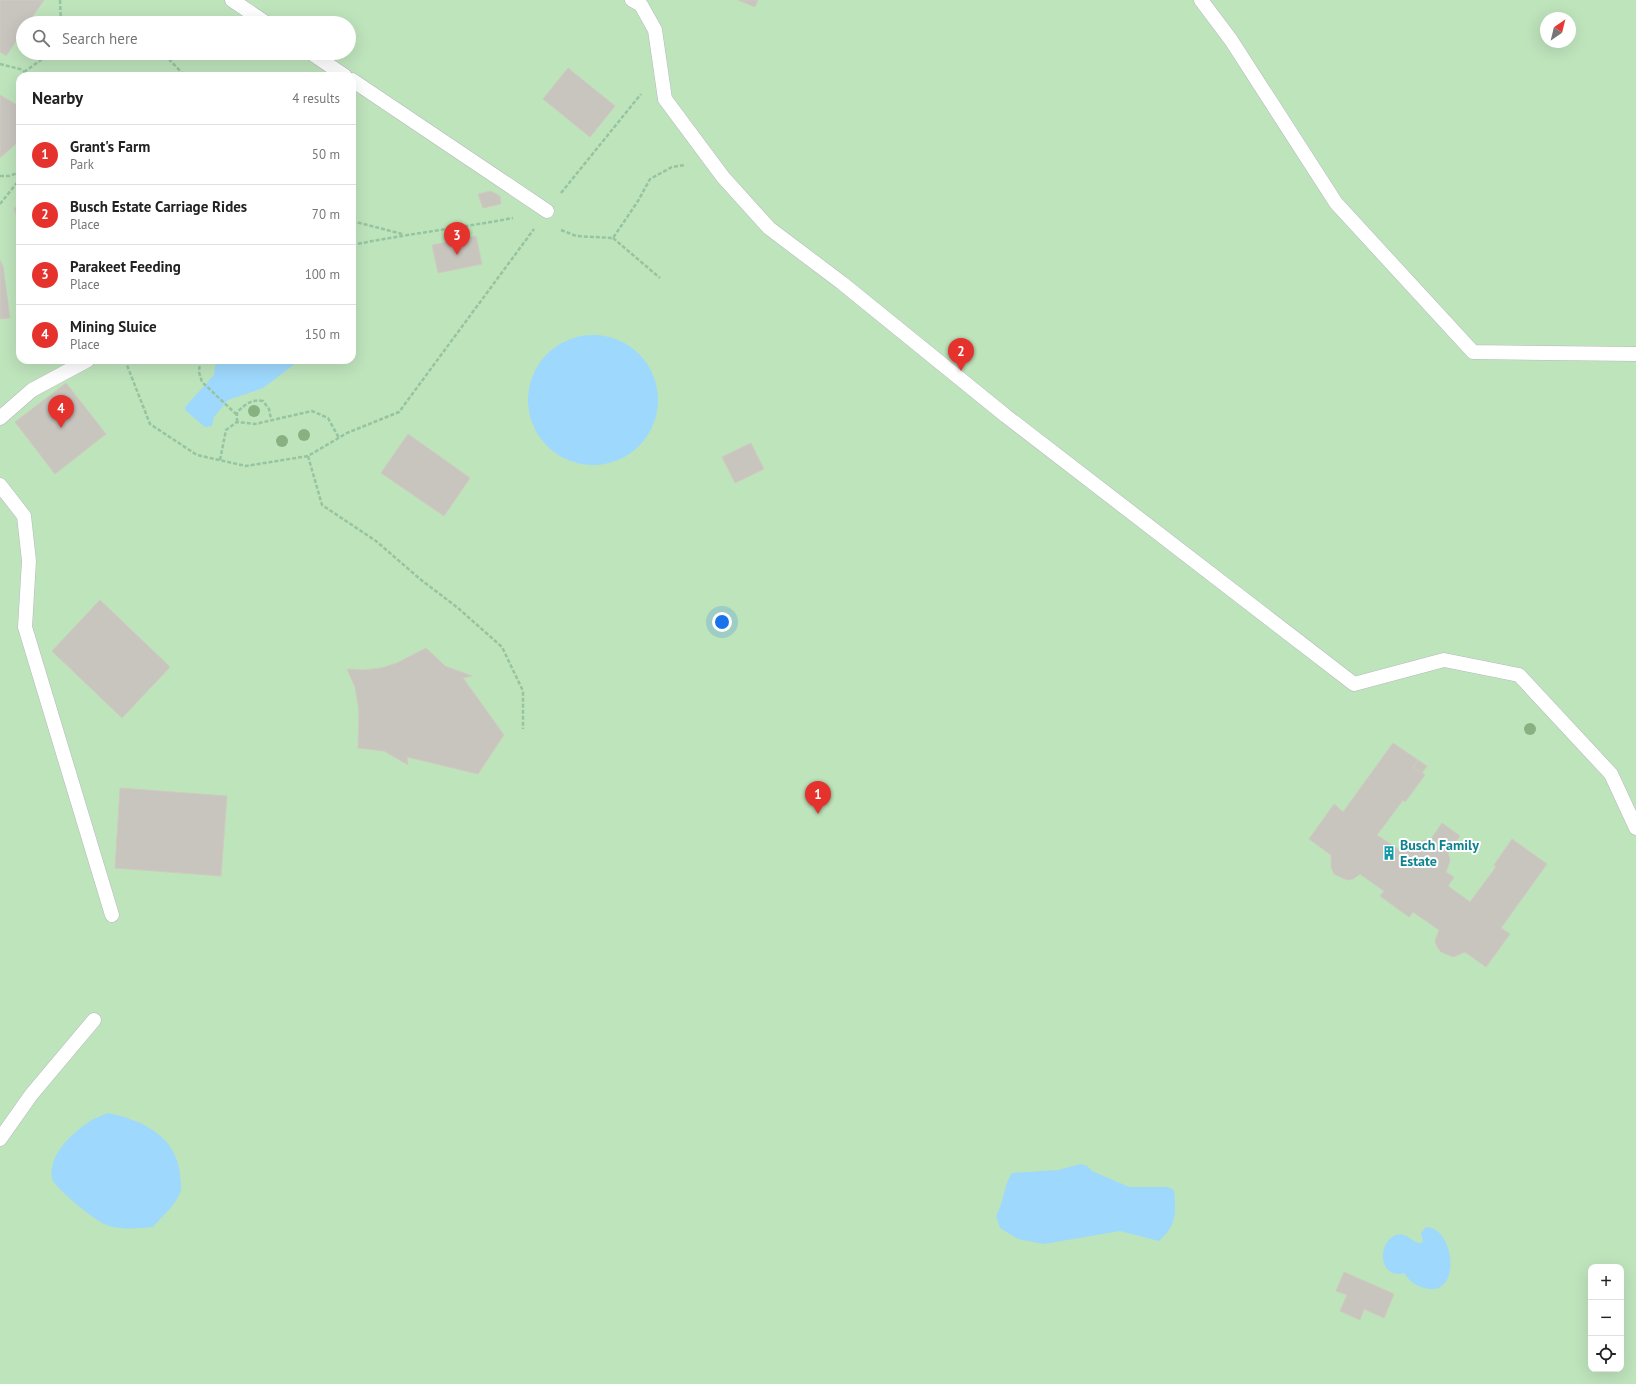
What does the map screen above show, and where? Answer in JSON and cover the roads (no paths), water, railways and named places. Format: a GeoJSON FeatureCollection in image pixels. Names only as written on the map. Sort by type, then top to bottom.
{"type":"FeatureCollection","features":[{"type":"Feature","properties":{"kind":"lane"},"geometry":{"type":"LineString","coordinates":[[232,0],[256,16]]}},
{"type":"Feature","properties":{"kind":"lane"},"geometry":{"type":"LineString","coordinates":[[632,0],[641,5],[655,30],[665,99],[712,162],[768,228],[871,306],[1006,416],[1354,684],[1444,660],[1519,675],[1611,774],[1636,828]]}},
{"type":"Feature","properties":{"kind":"lane"},"geometry":{"type":"LineString","coordinates":[[1201,0],[1231,40],[1336,203],[1473,352],[1636,354]]}},
{"type":"Feature","properties":{"kind":"lane"},"geometry":{"type":"LineString","coordinates":[[321,60],[339,72]]}},
{"type":"Feature","properties":{"kind":"lane"},"geometry":{"type":"LineString","coordinates":[[356,83],[543,217]]}},
{"type":"Feature","properties":{"kind":"lane"},"geometry":{"type":"LineString","coordinates":[[0,418],[32,390],[81,364]]}},
{"type":"Feature","properties":{"kind":"lane"},"geometry":{"type":"LineString","coordinates":[[0,485],[24,516],[29,561],[24,627],[112,915]]}},
{"type":"Feature","properties":{"kind":"lane"},"geometry":{"type":"LineString","coordinates":[[0,1139],[31,1095],[94,1020]]}},
{"type":"Feature","properties":{"kind":"water"},"geometry":{"type":"Polygon","coordinates":[[[593,335],[618,340],[639,354],[653,375],[658,400],[653,425],[639,446],[618,460],[593,465],[568,460],[547,446],[533,425],[528,400],[533,375],[547,354],[568,340],[593,335]]]}},
{"type":"Feature","properties":{"kind":"water"},"geometry":{"type":"Polygon","coordinates":[[[215,364],[295,364],[263,388],[228,400],[214,417],[212,426],[205,427],[186,411],[185,407],[214,375],[215,364]]]}},
{"type":"Feature","properties":{"kind":"water"},"geometry":{"type":"Polygon","coordinates":[[[108,1113],[145,1125],[164,1140],[172,1149],[177,1161],[181,1190],[173,1205],[153,1227],[116,1228],[104,1224],[67,1196],[54,1183],[52,1178],[52,1169],[57,1153],[69,1138],[93,1119],[108,1113]]]}},
{"type":"Feature","properties":{"kind":"water"},"geometry":{"type":"Polygon","coordinates":[[[1081,1164],[1087,1166],[1092,1171],[1129,1187],[1168,1187],[1174,1190],[1175,1212],[1169,1230],[1159,1241],[1120,1231],[1044,1244],[1018,1239],[1000,1228],[996,1216],[1001,1205],[1007,1182],[1012,1173],[1058,1170],[1081,1164]]]}},
{"type":"Feature","properties":{"kind":"water"},"geometry":{"type":"Polygon","coordinates":[[[1426,1227],[1436,1230],[1443,1238],[1448,1248],[1450,1271],[1446,1281],[1439,1288],[1429,1289],[1420,1287],[1410,1280],[1404,1273],[1396,1274],[1389,1271],[1383,1260],[1385,1245],[1390,1239],[1400,1234],[1421,1243],[1423,1241],[1421,1233],[1426,1227]]]}},
{"type":"Feature","properties":{"kind":"place","name":"Parakeet Feeding"},"geometry":{"type":"Point","coordinates":[457,255]}},
{"type":"Feature","properties":{"kind":"place","name":"Busch Estate Carriage Rides"},"geometry":{"type":"Point","coordinates":[961,371]}},
{"type":"Feature","properties":{"kind":"place","name":"Mining Sluice"},"geometry":{"type":"Point","coordinates":[61,428]}},
{"type":"Feature","properties":{"kind":"place","name":"Grant's Farm"},"geometry":{"type":"Point","coordinates":[818,814]}},
{"type":"Feature","properties":{"kind":"place","name":"Busch Family Estate"},"geometry":{"type":"Point","coordinates":[1389,853]}}]}
